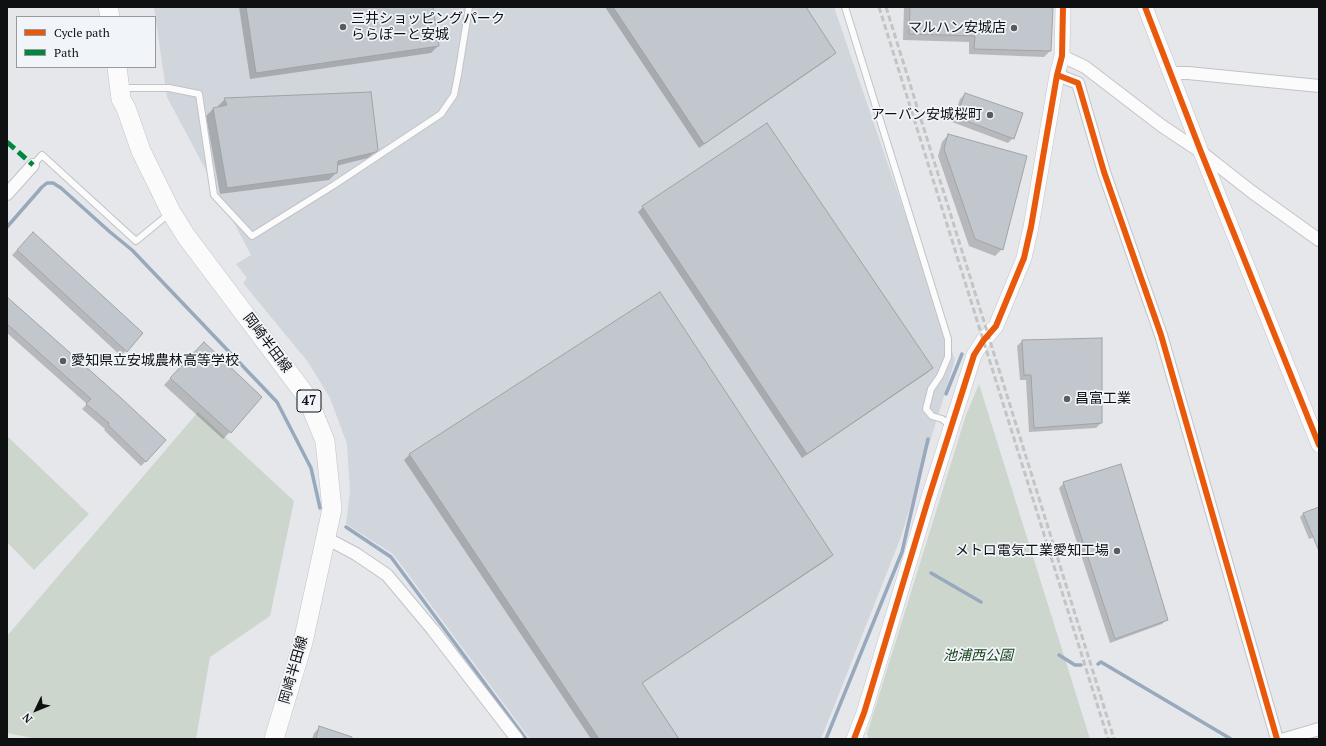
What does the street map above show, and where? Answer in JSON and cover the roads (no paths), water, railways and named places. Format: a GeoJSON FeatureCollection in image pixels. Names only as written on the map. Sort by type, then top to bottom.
{"type":"FeatureCollection","features":[{"type":"Feature","properties":{"kind":"main road","name":"岡崎半田線"},"geometry":{"type":"LineString","coordinates":[[117,68],[121,99],[126,108],[141,151],[171,212],[186,236],[307,396],[325,441],[332,508],[303,642],[274,739]]}},
{"type":"Feature","properties":{"kind":"main road"},"geometry":{"type":"LineString","coordinates":[[126,108],[131,93],[128,68]]}},
{"type":"Feature","properties":{"kind":"street"},"geometry":{"type":"LineString","coordinates":[[854,739],[864,713],[974,355],[983,341],[996,326],[1024,258],[1031,227],[1057,75],[1062,56],[1063,7]]}},
{"type":"Feature","properties":{"kind":"street"},"geometry":{"type":"LineString","coordinates":[[1145,7],[1201,152],[1319,445]]}},
{"type":"Feature","properties":{"kind":"street"},"geometry":{"type":"LineString","coordinates":[[1062,56],[1085,67],[1162,126],[1201,152],[1252,192],[1319,240]]}},
{"type":"Feature","properties":{"kind":"street"},"geometry":{"type":"LineString","coordinates":[[1170,73],[1188,72],[1319,86]]}},
{"type":"Feature","properties":{"kind":"street"},"geometry":{"type":"LineString","coordinates":[[1057,75],[1078,83],[1104,172],[1161,335],[1277,739]]}},
{"type":"Feature","properties":{"kind":"street"},"geometry":{"type":"LineString","coordinates":[[7,194],[33,165]]}},
{"type":"Feature","properties":{"kind":"street"},"geometry":{"type":"LineString","coordinates":[[326,538],[356,554],[387,575],[433,630],[517,739]]}},
{"type":"Feature","properties":{"kind":"street"},"geometry":{"type":"LineString","coordinates":[[1285,739],[1319,729]]}},
{"type":"Feature","properties":{"kind":"lane"},"geometry":{"type":"LineString","coordinates":[[130,88],[169,88],[199,94],[214,195],[252,236],[334,185],[441,114],[454,95],[469,7]]}},
{"type":"Feature","properties":{"kind":"lane"},"geometry":{"type":"LineString","coordinates":[[845,7],[948,339],[948,357],[940,376],[931,389],[926,409],[932,416],[942,419],[951,426]]}},
{"type":"Feature","properties":{"kind":"lane"},"geometry":{"type":"LineString","coordinates":[[33,165],[42,156],[136,241],[171,212]]}},
{"type":"Feature","properties":{"kind":"waterway"},"geometry":{"type":"LineString","coordinates":[[7,227],[42,187],[47,183],[53,183],[61,188],[132,250],[277,402],[311,468],[320,508]]}},
{"type":"Feature","properties":{"kind":"waterway"},"geometry":{"type":"LineString","coordinates":[[946,394],[962,354]]}},
{"type":"Feature","properties":{"kind":"waterway"},"geometry":{"type":"LineString","coordinates":[[826,739],[902,552],[928,439]]}},
{"type":"Feature","properties":{"kind":"waterway"},"geometry":{"type":"LineString","coordinates":[[346,527],[391,557],[526,739]]}},
{"type":"Feature","properties":{"kind":"waterway"},"geometry":{"type":"LineString","coordinates":[[931,573],[981,602]]}},
{"type":"Feature","properties":{"kind":"waterway"},"geometry":{"type":"LineString","coordinates":[[1059,655],[1075,665],[1081,665]]}},
{"type":"Feature","properties":{"kind":"waterway"},"geometry":{"type":"LineString","coordinates":[[1098,664],[1101,662],[1231,739]]}},
{"type":"Feature","properties":{"kind":"railway"},"geometry":{"type":"LineString","coordinates":[[879,7],[1108,739]]}},
{"type":"Feature","properties":{"kind":"railway"},"geometry":{"type":"LineString","coordinates":[[886,7],[1114,739]]}},
{"type":"Feature","properties":{"kind":"place","name":"三井ショッピングパーク ららぽーと安城"},"geometry":{"type":"Point","coordinates":[343,27]}},
{"type":"Feature","properties":{"kind":"place","name":"マルハン安城店"},"geometry":{"type":"Point","coordinates":[1014,28]}},
{"type":"Feature","properties":{"kind":"place","name":"アーバン安城桜町"},"geometry":{"type":"Point","coordinates":[990,115]}},
{"type":"Feature","properties":{"kind":"place","name":"愛知県立安城農林高等学校"},"geometry":{"type":"Point","coordinates":[63,361]}},
{"type":"Feature","properties":{"kind":"place","name":"昌富工業"},"geometry":{"type":"Point","coordinates":[1067,399]}},
{"type":"Feature","properties":{"kind":"place","name":"メトロ電気工業愛知工場"},"geometry":{"type":"Point","coordinates":[1117,551]}},
{"type":"Feature","properties":{"kind":"park label","name":"池浦西公園"},"geometry":{"type":"Point","coordinates":[978,656]}}]}
